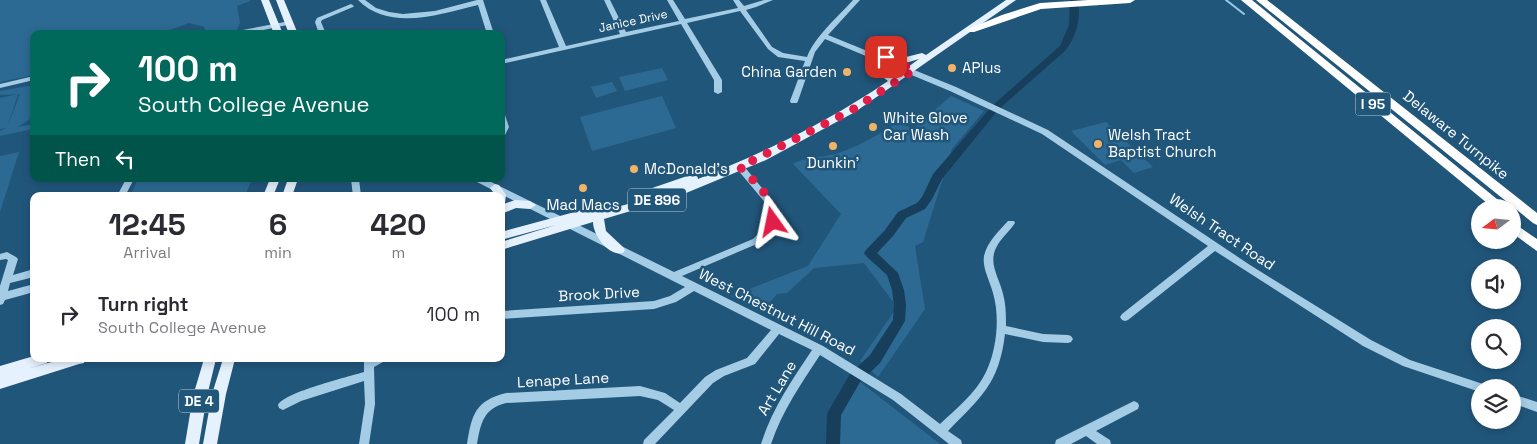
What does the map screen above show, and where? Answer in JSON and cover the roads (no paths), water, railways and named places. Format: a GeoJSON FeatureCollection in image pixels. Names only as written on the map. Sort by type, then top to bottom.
{"type":"FeatureCollection","features":[{"type":"Feature","properties":{"kind":"highway"},"geometry":{"type":"LineString","coordinates":[[971,30],[1040,6],[1130,0]]}},
{"type":"Feature","properties":{"kind":"highway","name":"I 95"},"geometry":{"type":"LineString","coordinates":[[1238,0],[1479,199]]}},
{"type":"Feature","properties":{"kind":"highway","name":"Delaware Turnpike"},"geometry":{"type":"LineString","coordinates":[[1246,0],[1491,199]]}},
{"type":"Feature","properties":{"kind":"highway","name":"Delaware Turnpike"},"geometry":{"type":"LineString","coordinates":[[1261,0],[1537,220]]}},
{"type":"Feature","properties":{"kind":"highway"},"geometry":{"type":"LineString","coordinates":[[1521,223],[1537,236]]}},
{"type":"Feature","properties":{"kind":"highway"},"geometry":{"type":"LineString","coordinates":[[1521,233],[1537,246]]}},
{"type":"Feature","properties":{"kind":"main road"},"geometry":{"type":"LineString","coordinates":[[265,0],[278,30]]}},
{"type":"Feature","properties":{"kind":"main road"},"geometry":{"type":"LineString","coordinates":[[280,0],[293,30]]}},
{"type":"Feature","properties":{"kind":"main road","name":"DE 896"},"geometry":{"type":"LineString","coordinates":[[505,235],[559,221],[671,187],[759,152],[844,107],[889,78],[908,69],[922,56],[983,15],[1001,0]]}},
{"type":"Feature","properties":{"kind":"main road","name":"DE 896"},"geometry":{"type":"LineString","coordinates":[[505,245],[571,227],[670,196],[740,167],[852,110],[908,69],[971,30],[1012,0]]}},
{"type":"Feature","properties":{"kind":"main road"},"geometry":{"type":"LineString","coordinates":[[883,58],[902,61],[922,56]]}},
{"type":"Feature","properties":{"kind":"main road"},"geometry":{"type":"LineString","coordinates":[[883,58],[890,69],[889,78]]}},
{"type":"Feature","properties":{"kind":"main road"},"geometry":{"type":"LineString","coordinates":[[496,188],[499,192]]}},
{"type":"Feature","properties":{"kind":"main road"},"geometry":{"type":"LineString","coordinates":[[505,202],[514,198]]}},
{"type":"Feature","properties":{"kind":"main road"},"geometry":{"type":"LineString","coordinates":[[505,208],[515,204],[530,205]]}},
{"type":"Feature","properties":{"kind":"main road"},"geometry":{"type":"LineString","coordinates":[[599,218],[599,231],[619,250]]}},
{"type":"Feature","properties":{"kind":"main road"},"geometry":{"type":"LineString","coordinates":[[505,230],[517,232]]}},
{"type":"Feature","properties":{"kind":"main road"},"geometry":{"type":"LineString","coordinates":[[0,372],[32,362]]}},
{"type":"Feature","properties":{"kind":"main road"},"geometry":{"type":"LineString","coordinates":[[0,382],[69,362]]}},
{"type":"Feature","properties":{"kind":"main road"},"geometry":{"type":"LineString","coordinates":[[200,396],[204,362]]}},
{"type":"Feature","properties":{"kind":"main road","name":"DE 4"},"geometry":{"type":"LineString","coordinates":[[192,444],[200,396],[209,362]]}},
{"type":"Feature","properties":{"kind":"main road","name":"DE 4"},"geometry":{"type":"LineString","coordinates":[[210,444],[228,362]]}},
{"type":"Feature","properties":{"kind":"street"},"geometry":{"type":"LineString","coordinates":[[361,0],[375,11],[398,16],[421,14],[480,1],[490,30]]}},
{"type":"Feature","properties":{"kind":"street"},"geometry":{"type":"LineString","coordinates":[[543,0],[562,48]]}},
{"type":"Feature","properties":{"kind":"street"},"geometry":{"type":"LineString","coordinates":[[606,0],[624,35]]}},
{"type":"Feature","properties":{"kind":"street"},"geometry":{"type":"LineString","coordinates":[[670,0],[718,80],[718,92]]}},
{"type":"Feature","properties":{"kind":"street"},"geometry":{"type":"LineString","coordinates":[[736,0],[773,51],[781,55],[809,59]]}},
{"type":"Feature","properties":{"kind":"street","name":"Janice Drive"},"geometry":{"type":"LineString","coordinates":[[505,61],[683,22],[770,0]]}},
{"type":"Feature","properties":{"kind":"street"},"geometry":{"type":"LineString","coordinates":[[794,102],[809,59],[826,33],[857,0]]}},
{"type":"Feature","properties":{"kind":"street"},"geometry":{"type":"LineString","coordinates":[[321,30],[318,22],[319,19],[351,6]]}},
{"type":"Feature","properties":{"kind":"street"},"geometry":{"type":"LineString","coordinates":[[278,30],[290,23]]}},
{"type":"Feature","properties":{"kind":"street","name":"Welsh Tract Road"},"geometry":{"type":"LineString","coordinates":[[826,33],[1000,110],[1056,139],[1215,246],[1348,332],[1407,363],[1471,384]]}},
{"type":"Feature","properties":{"kind":"street"},"geometry":{"type":"LineString","coordinates":[[0,86],[30,79]]}},
{"type":"Feature","properties":{"kind":"street"},"geometry":{"type":"LineString","coordinates":[[674,276],[756,241],[770,228],[774,216],[772,205],[740,167]]}},
{"type":"Feature","properties":{"kind":"street","name":"West Chestnut Hill Road"},"geometry":{"type":"LineString","coordinates":[[484,182],[503,192]]}},
{"type":"Feature","properties":{"kind":"street","name":"West Chestnut Hill Road"},"geometry":{"type":"LineString","coordinates":[[505,193],[819,349],[871,380],[912,408],[957,444]]}},
{"type":"Feature","properties":{"kind":"street"},"geometry":{"type":"LineString","coordinates":[[941,431],[987,380],[994,365],[1001,329],[1001,308],[988,258],[991,247],[1011,224]]}},
{"type":"Feature","properties":{"kind":"street"},"geometry":{"type":"LineString","coordinates":[[1125,317],[1215,246]]}},
{"type":"Feature","properties":{"kind":"street"},"geometry":{"type":"LineString","coordinates":[[0,257],[7,255],[13,259],[1,299]]}},
{"type":"Feature","properties":{"kind":"street"},"geometry":{"type":"LineString","coordinates":[[6,280],[30,274]]}},
{"type":"Feature","properties":{"kind":"street","name":"Brook Drive"},"geometry":{"type":"LineString","coordinates":[[505,315],[654,305],[673,299],[694,286]]}},
{"type":"Feature","properties":{"kind":"street"},"geometry":{"type":"LineString","coordinates":[[1,299],[30,289]]}},
{"type":"Feature","properties":{"kind":"street"},"geometry":{"type":"LineString","coordinates":[[648,444],[714,376],[751,361],[778,328]]}},
{"type":"Feature","properties":{"kind":"street"},"geometry":{"type":"LineString","coordinates":[[1001,329],[1043,338],[1068,339]]}},
{"type":"Feature","properties":{"kind":"street","name":"Art Lane"},"geometry":{"type":"LineString","coordinates":[[766,444],[772,424],[819,349]]}},
{"type":"Feature","properties":{"kind":"street"},"geometry":{"type":"LineString","coordinates":[[282,405],[371,364],[370,404],[364,444]]}},
{"type":"Feature","properties":{"kind":"street","name":"Lenape Lane"},"geometry":{"type":"LineString","coordinates":[[472,444],[476,422],[481,411],[495,401],[506,398],[640,391],[661,396],[681,409]]}},
{"type":"Feature","properties":{"kind":"street"},"geometry":{"type":"LineString","coordinates":[[1521,401],[1537,407]]}},
{"type":"Feature","properties":{"kind":"street"},"geometry":{"type":"LineString","coordinates":[[1060,444],[1134,406]]}},
{"type":"Feature","properties":{"kind":"street"},"geometry":{"type":"LineString","coordinates":[[1087,430],[1106,444]]}},
{"type":"Feature","properties":{"kind":"waterway"},"geometry":{"type":"LineString","coordinates":[[833,444],[834,414],[855,378],[875,359],[899,321],[900,305],[898,290],[892,273],[870,253],[889,233],[902,215],[921,206],[927,199],[937,177],[995,108],[1063,48],[1073,25],[1075,13],[1074,0]]}},
{"type":"Feature","properties":{"kind":"waterway"},"geometry":{"type":"LineString","coordinates":[[1226,0],[1244,14]]}},
{"type":"Feature","properties":{"kind":"place","name":"APlus"},"geometry":{"type":"Point","coordinates":[952,68]}},
{"type":"Feature","properties":{"kind":"place","name":"China Garden"},"geometry":{"type":"Point","coordinates":[847,72]}},
{"type":"Feature","properties":{"kind":"place","name":"White Glove Car Wash"},"geometry":{"type":"Point","coordinates":[873,127]}},
{"type":"Feature","properties":{"kind":"place","name":"Welsh Tract Baptist Church"},"geometry":{"type":"Point","coordinates":[1098,144]}},
{"type":"Feature","properties":{"kind":"place","name":"Dunkin'"},"geometry":{"type":"Point","coordinates":[833,146]}},
{"type":"Feature","properties":{"kind":"place","name":"McDonald's"},"geometry":{"type":"Point","coordinates":[634,169]}},
{"type":"Feature","properties":{"kind":"place","name":"Mad Macs"},"geometry":{"type":"Point","coordinates":[583,188]}}]}
